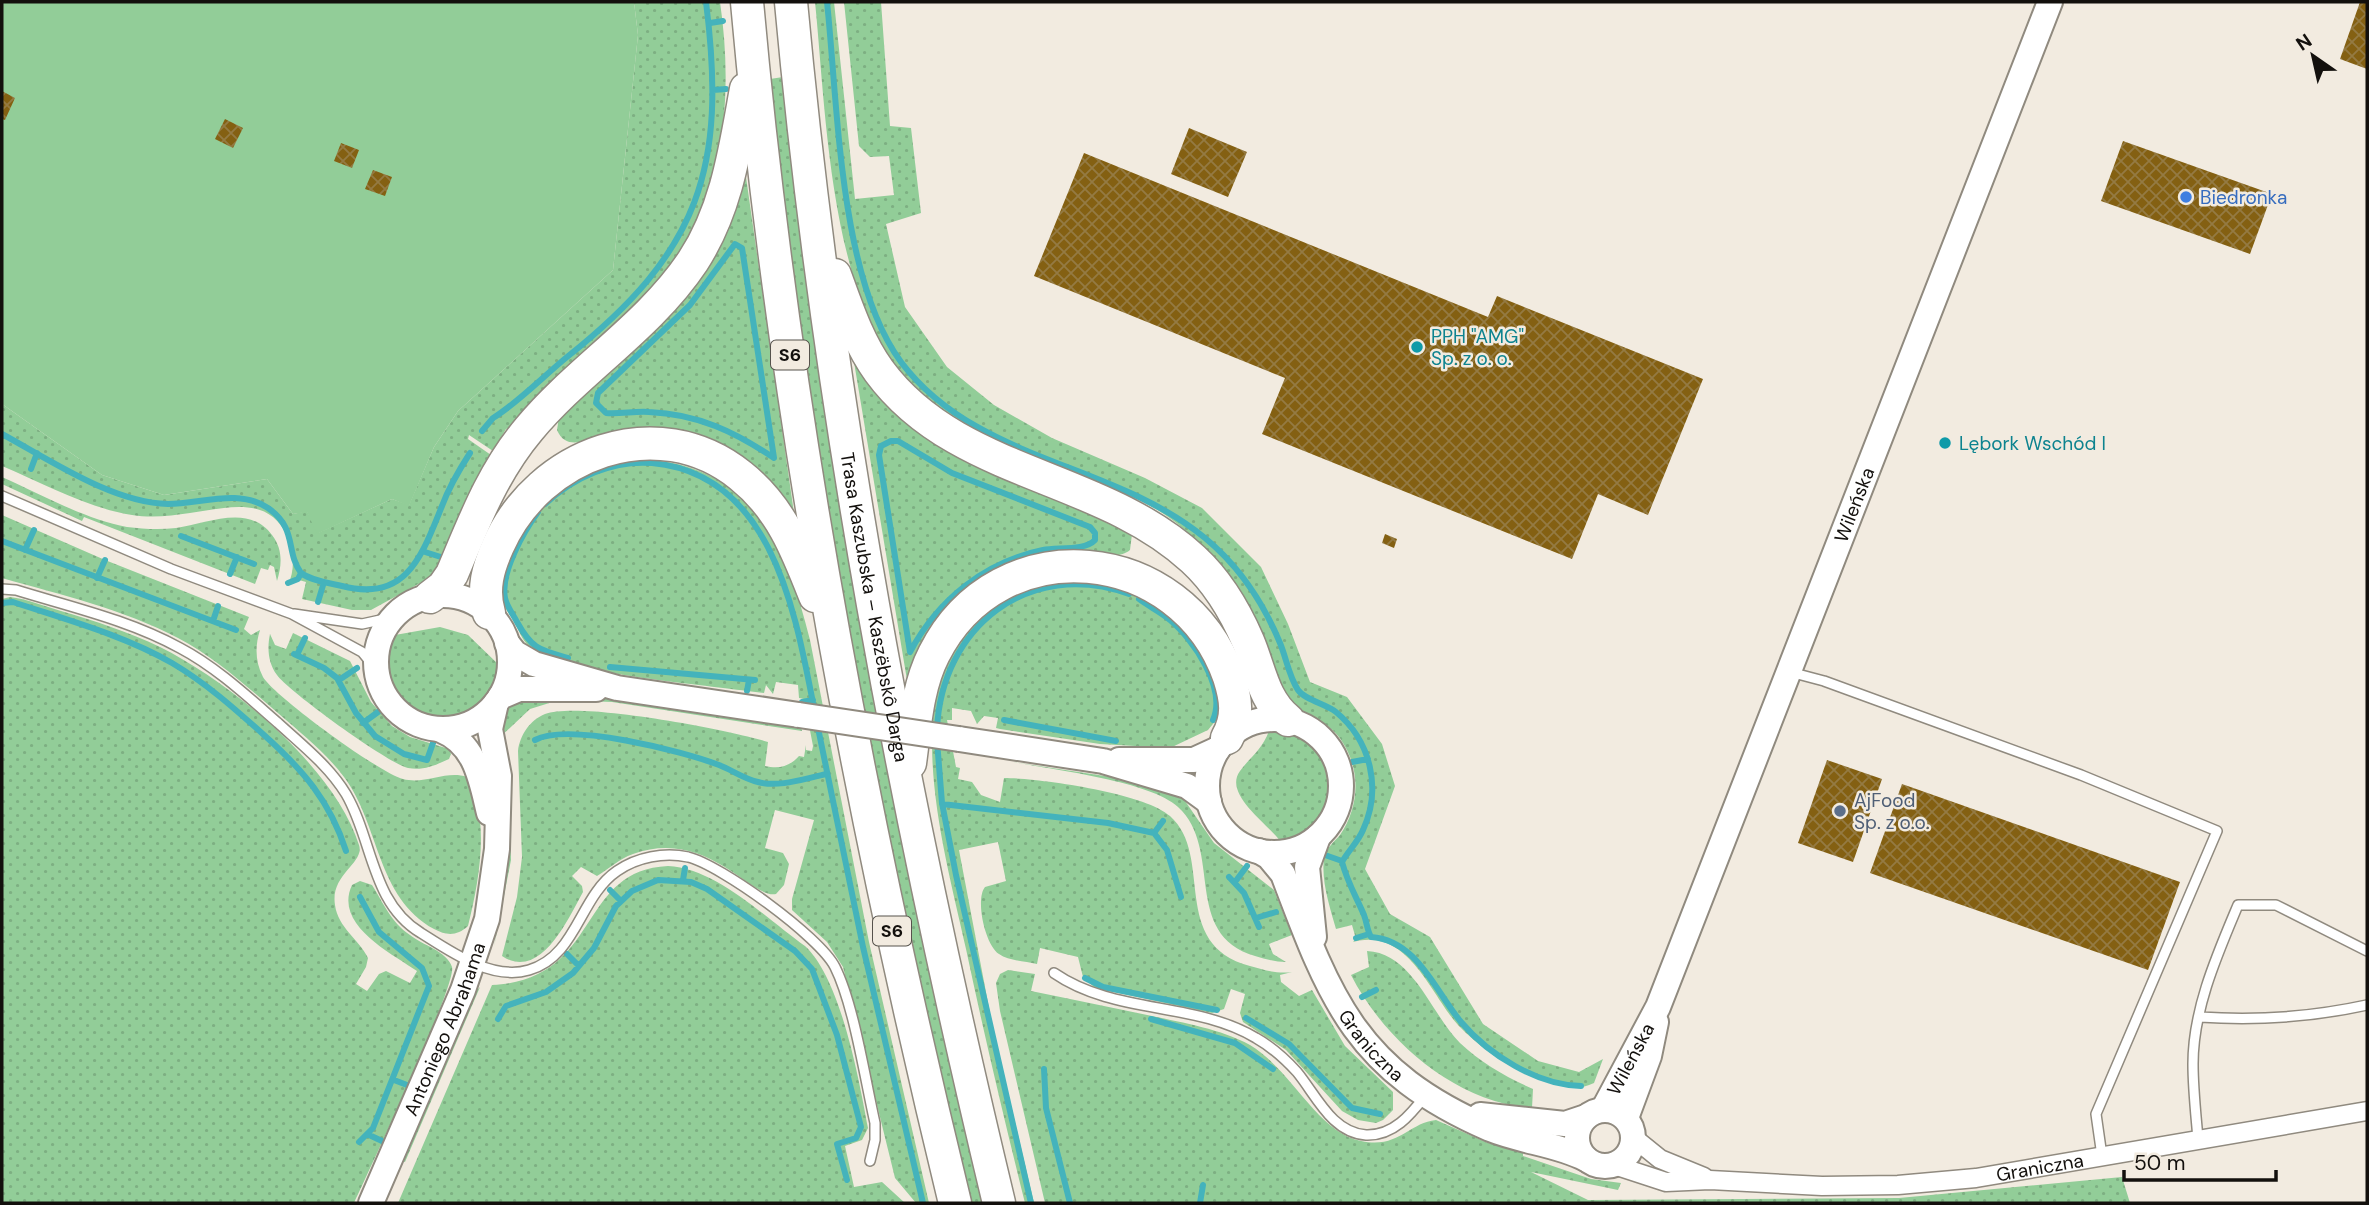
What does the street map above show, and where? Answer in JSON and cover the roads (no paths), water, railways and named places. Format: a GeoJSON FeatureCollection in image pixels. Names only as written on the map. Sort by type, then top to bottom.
{"type":"FeatureCollection","features":[{"type":"Feature","properties":{"kind":"highway","name":"S6"},"geometry":{"type":"LineString","coordinates":[[747,2],[789,353],[839,656],[889,916],[955,1203]]}},
{"type":"Feature","properties":{"kind":"highway","name":"Trasa Kaszubska – Kaszëbskô Darga"},"geometry":{"type":"LineString","coordinates":[[786,8],[852,481],[906,785],[931,908],[999,1203]]}},
{"type":"Feature","properties":{"kind":"highway"},"geometry":{"type":"LineString","coordinates":[[430,597],[443,587],[452,574],[490,486],[528,429],[660,302],[692,262],[714,222],[729,180],[753,67]]}},
{"type":"Feature","properties":{"kind":"highway"},"geometry":{"type":"LineString","coordinates":[[816,225],[865,349],[896,393],[937,428],[969,446],[1107,503],[1174,542],[1195,560],[1227,600],[1249,643],[1270,702],[1288,720]]}},
{"type":"Feature","properties":{"kind":"highway"},"geometry":{"type":"LineString","coordinates":[[489,613],[485,587],[494,555],[506,528],[542,482],[593,453],[621,445],[659,445],[715,460],[739,474],[761,495],[793,540],[839,656]]}},
{"type":"Feature","properties":{"kind":"highway"},"geometry":{"type":"LineString","coordinates":[[906,785],[923,680],[946,632],[965,609],[989,591],[1015,577],[1062,566],[1101,567],[1129,574],[1164,592],[1198,621],[1216,647],[1233,690],[1236,715],[1222,743]]}},
{"type":"Feature","properties":{"kind":"main road","name":"Wileńska"},"geometry":{"type":"LineString","coordinates":[[1595,1113],[1658,1007],[2050,2]]}},
{"type":"Feature","properties":{"kind":"main road"},"geometry":{"type":"LineString","coordinates":[[617,688],[519,689],[498,700],[475,722],[441,730],[421,726],[397,712],[381,689],[376,668],[382,634],[394,617],[410,604],[430,597],[450,595],[464,598],[489,613],[507,643],[516,653],[534,664],[617,688],[1103,761],[1187,786],[1209,802]]}},
{"type":"Feature","properties":{"kind":"main road"},"geometry":{"type":"LineString","coordinates":[[498,700],[510,664],[507,643]]}},
{"type":"Feature","properties":{"kind":"main road","name":"Antoniego Abrahama"},"geometry":{"type":"LineString","coordinates":[[371,1203],[473,963],[491,900],[497,849],[499,776],[491,729],[498,700]]}},
{"type":"Feature","properties":{"kind":"main road"},"geometry":{"type":"LineString","coordinates":[[1103,761],[1194,760],[1252,722],[1288,720],[1320,737],[1332,753],[1340,773],[1340,801],[1335,814],[1318,836],[1294,850],[1259,851],[1229,836],[1220,826],[1209,802],[1208,776],[1222,743]]}},
{"type":"Feature","properties":{"kind":"main road","name":"Antoniego Abrahama"},"geometry":{"type":"LineString","coordinates":[[441,730],[458,738],[470,752],[482,781],[497,849]]}},
{"type":"Feature","properties":{"kind":"main road","name":"Graniczna"},"geometry":{"type":"LineString","coordinates":[[1315,952],[1307,867],[1318,836]]}},
{"type":"Feature","properties":{"kind":"main road","name":"Graniczna"},"geometry":{"type":"LineString","coordinates":[[1259,851],[1269,857],[1283,874],[1328,986],[1353,1029],[1387,1066],[1426,1095],[1518,1141],[1564,1150],[1586,1159]]}},
{"type":"Feature","properties":{"kind":"main road","name":"Wileńska"},"geometry":{"type":"LineString","coordinates":[[1630,1128],[1649,1056],[1658,1007]]}},
{"type":"Feature","properties":{"kind":"main road","name":"Graniczna"},"geometry":{"type":"LineString","coordinates":[[1455,1110],[1543,1124],[1565,1124],[1595,1113]]}},
{"type":"Feature","properties":{"kind":"main road"},"geometry":{"type":"LineString","coordinates":[[1611,1110],[1630,1128],[1628,1155],[1614,1165],[1595,1164],[1586,1159],[1577,1143],[1580,1125],[1595,1113],[1611,1110]]}},
{"type":"Feature","properties":{"kind":"street","name":"Graniczna"},"geometry":{"type":"LineString","coordinates":[[1614,1165],[1654,1180],[1822,1186],[1898,1185],[1976,1178],[2367,1111]]}},
{"type":"Feature","properties":{"kind":"street","name":"Graniczna"},"geometry":{"type":"LineString","coordinates":[[1630,1128],[1660,1159],[1710,1180]]}},
{"type":"Feature","properties":{"kind":"lane"},"geometry":{"type":"LineString","coordinates":[[753,67],[759,2]]}},
{"type":"Feature","properties":{"kind":"lane"},"geometry":{"type":"LineString","coordinates":[[2,496],[171,569],[292,614],[362,652],[376,668]]}},
{"type":"Feature","properties":{"kind":"lane"},"geometry":{"type":"LineString","coordinates":[[2,589],[16,590],[151,634],[194,656],[242,692],[318,759],[341,786],[359,818],[380,884],[400,916],[418,932],[473,963],[507,972],[530,970],[540,966],[570,938],[589,900],[605,880],[638,860],[674,855],[711,866],[812,938],[832,962],[843,989],[875,1123],[876,1140],[870,1161]]}},
{"type":"Feature","properties":{"kind":"lane"},"geometry":{"type":"LineString","coordinates":[[292,614],[326,616],[362,624],[394,617]]}},
{"type":"Feature","properties":{"kind":"lane"},"geometry":{"type":"LineString","coordinates":[[1789,672],[1824,681],[2081,775],[2217,831],[2096,1114],[2102,1156]]}},
{"type":"Feature","properties":{"kind":"lane"},"geometry":{"type":"LineString","coordinates":[[2198,1139],[2193,1063],[2200,1017],[2207,978],[2238,905],[2276,905],[2367,951]]}},
{"type":"Feature","properties":{"kind":"lane"},"geometry":{"type":"LineString","coordinates":[[1054,973],[1100,997],[1223,1024],[1254,1037],[1291,1066],[1333,1119],[1355,1132],[1366,1135],[1390,1130],[1408,1118],[1426,1095]]}},
{"type":"Feature","properties":{"kind":"lane"},"geometry":{"type":"LineString","coordinates":[[2200,1017],[2247,1020],[2332,1012],[2367,1005]]}},
{"type":"Feature","properties":{"kind":"waterway"},"geometry":{"type":"LineString","coordinates":[[482,431],[493,418],[612,318],[648,280],[675,242],[694,202],[706,160],[712,113],[712,61],[706,2]]}},
{"type":"Feature","properties":{"kind":"waterway"},"geometry":{"type":"LineString","coordinates":[[827,2],[839,139],[853,238],[865,285],[880,327],[901,362],[932,395],[967,421],[1006,442],[1129,492],[1169,513],[1205,538],[1229,560],[1266,613],[1298,690],[1305,697],[1336,712],[1358,737],[1365,751],[1372,782],[1369,814],[1361,834],[1342,862],[1371,937],[1387,940],[1413,957],[1461,1022],[1485,1046],[1531,1074],[1581,1086]]}},
{"type":"Feature","properties":{"kind":"waterway"},"geometry":{"type":"LineString","coordinates":[[710,23],[723,21]]}},
{"type":"Feature","properties":{"kind":"waterway"},"geometry":{"type":"LineString","coordinates":[[713,90],[726,89]]}},
{"type":"Feature","properties":{"kind":"waterway"},"geometry":{"type":"LineString","coordinates":[[735,244],[742,248],[774,458],[745,440],[684,416],[649,412],[606,413],[596,403],[598,393],[690,305],[735,244]]}},
{"type":"Feature","properties":{"kind":"waterway"},"geometry":{"type":"LineString","coordinates":[[2,434],[82,478],[147,502],[168,504],[219,498],[256,502],[268,508],[284,524],[293,557],[301,573],[321,581],[364,589],[382,588],[409,571],[427,542],[451,485],[470,453]]}},
{"type":"Feature","properties":{"kind":"waterway"},"geometry":{"type":"LineString","coordinates":[[891,441],[898,441],[952,473],[1090,527],[1095,533],[1095,540],[1085,546],[1043,550],[1021,556],[982,574],[965,586],[934,616],[910,652],[879,455],[881,446],[891,441]]}},
{"type":"Feature","properties":{"kind":"waterway"},"geometry":{"type":"LineString","coordinates":[[31,469],[37,453]]}},
{"type":"Feature","properties":{"kind":"waterway"},"geometry":{"type":"LineString","coordinates":[[545,504],[581,478],[623,464],[637,463],[652,463],[694,473],[727,493],[753,522],[772,556],[788,595],[815,713]]}},
{"type":"Feature","properties":{"kind":"waterway"},"geometry":{"type":"LineString","coordinates":[[538,512],[520,541],[510,565],[504,588],[505,598],[522,631],[532,643],[543,650],[568,658]]}},
{"type":"Feature","properties":{"kind":"waterway"},"geometry":{"type":"LineString","coordinates":[[25,550],[34,530]]}},
{"type":"Feature","properties":{"kind":"waterway"},"geometry":{"type":"LineString","coordinates":[[181,536],[254,564]]}},
{"type":"Feature","properties":{"kind":"waterway"},"geometry":{"type":"LineString","coordinates":[[2,541],[236,630]]}},
{"type":"Feature","properties":{"kind":"waterway"},"geometry":{"type":"LineString","coordinates":[[425,552],[444,558]]}},
{"type":"Feature","properties":{"kind":"waterway"},"geometry":{"type":"LineString","coordinates":[[230,574],[237,557]]}},
{"type":"Feature","properties":{"kind":"waterway"},"geometry":{"type":"LineString","coordinates":[[97,578],[105,560]]}},
{"type":"Feature","properties":{"kind":"waterway"},"geometry":{"type":"LineString","coordinates":[[288,583],[298,579],[301,573]]}},
{"type":"Feature","properties":{"kind":"waterway"},"geometry":{"type":"LineString","coordinates":[[318,602],[324,582]]}},
{"type":"Feature","properties":{"kind":"waterway"},"geometry":{"type":"LineString","coordinates":[[937,730],[942,693],[955,660],[973,632],[997,610],[1025,594],[1057,586],[1092,585],[1129,594]]}},
{"type":"Feature","properties":{"kind":"waterway"},"geometry":{"type":"LineString","coordinates":[[1139,599],[1179,628],[1205,665],[1215,694],[1213,720]]}},
{"type":"Feature","properties":{"kind":"waterway"},"geometry":{"type":"LineString","coordinates":[[2,603],[13,602],[114,636],[153,653],[197,679],[253,725],[303,774],[332,817],[346,851]]}},
{"type":"Feature","properties":{"kind":"waterway"},"geometry":{"type":"LineString","coordinates":[[213,621],[218,606]]}},
{"type":"Feature","properties":{"kind":"waterway"},"geometry":{"type":"LineString","coordinates":[[297,655],[305,638]]}},
{"type":"Feature","properties":{"kind":"waterway"},"geometry":{"type":"LineString","coordinates":[[294,654],[324,668],[337,678],[356,713],[375,736],[404,754],[427,760],[433,743]]}},
{"type":"Feature","properties":{"kind":"waterway"},"geometry":{"type":"LineString","coordinates":[[610,667],[755,680]]}},
{"type":"Feature","properties":{"kind":"waterway"},"geometry":{"type":"LineString","coordinates":[[339,680],[357,668]]}},
{"type":"Feature","properties":{"kind":"waterway"},"geometry":{"type":"LineString","coordinates":[[747,691],[749,680]]}},
{"type":"Feature","properties":{"kind":"waterway"},"geometry":{"type":"LineString","coordinates":[[802,702],[813,700]]}},
{"type":"Feature","properties":{"kind":"waterway"},"geometry":{"type":"LineString","coordinates":[[363,723],[378,712]]}},
{"type":"Feature","properties":{"kind":"waterway"},"geometry":{"type":"LineString","coordinates":[[1004,720],[1116,741]]}},
{"type":"Feature","properties":{"kind":"waterway"},"geometry":{"type":"LineString","coordinates":[[817,723],[863,947],[923,1203]]}},
{"type":"Feature","properties":{"kind":"waterway"},"geometry":{"type":"LineString","coordinates":[[535,740],[551,735],[573,734],[626,740],[702,759],[766,784],[827,774]]}},
{"type":"Feature","properties":{"kind":"waterway"},"geometry":{"type":"LineString","coordinates":[[937,741],[942,803],[956,875],[1031,1203]]}},
{"type":"Feature","properties":{"kind":"waterway"},"geometry":{"type":"LineString","coordinates":[[1352,762],[1368,759]]}},
{"type":"Feature","properties":{"kind":"waterway"},"geometry":{"type":"LineString","coordinates":[[942,804],[1108,823],[1154,833],[1167,850],[1181,897]]}},
{"type":"Feature","properties":{"kind":"waterway"},"geometry":{"type":"LineString","coordinates":[[1154,833],[1163,821]]}},
{"type":"Feature","properties":{"kind":"waterway"},"geometry":{"type":"LineString","coordinates":[[1325,855],[1342,861]]}},
{"type":"Feature","properties":{"kind":"waterway"},"geometry":{"type":"LineString","coordinates":[[1235,882],[1247,866]]}},
{"type":"Feature","properties":{"kind":"waterway"},"geometry":{"type":"LineString","coordinates":[[683,880],[685,868]]}},
{"type":"Feature","properties":{"kind":"waterway"},"geometry":{"type":"LineString","coordinates":[[1229,877],[1244,893],[1259,927]]}},
{"type":"Feature","properties":{"kind":"waterway"},"geometry":{"type":"LineString","coordinates":[[498,1019],[506,1006],[546,992],[573,973],[594,948],[616,906],[632,891],[658,880],[691,882],[707,889],[795,951],[812,969],[837,1035],[861,1127],[856,1138],[837,1144],[847,1180]]}},
{"type":"Feature","properties":{"kind":"waterway"},"geometry":{"type":"LineString","coordinates":[[610,890],[620,900]]}},
{"type":"Feature","properties":{"kind":"waterway"},"geometry":{"type":"LineString","coordinates":[[359,1142],[373,1128],[429,986],[422,968],[379,932],[360,897]]}},
{"type":"Feature","properties":{"kind":"waterway"},"geometry":{"type":"LineString","coordinates":[[1256,918],[1276,912]]}},
{"type":"Feature","properties":{"kind":"waterway"},"geometry":{"type":"LineString","coordinates":[[1356,938],[1369,934]]}},
{"type":"Feature","properties":{"kind":"waterway"},"geometry":{"type":"LineString","coordinates":[[567,954],[579,966]]}},
{"type":"Feature","properties":{"kind":"waterway"},"geometry":{"type":"LineString","coordinates":[[1085,978],[1103,987],[1217,1010]]}},
{"type":"Feature","properties":{"kind":"waterway"},"geometry":{"type":"LineString","coordinates":[[1362,997],[1376,990]]}},
{"type":"Feature","properties":{"kind":"waterway"},"geometry":{"type":"LineString","coordinates":[[1246,1018],[1289,1044],[1352,1108],[1380,1114]]}},
{"type":"Feature","properties":{"kind":"waterway"},"geometry":{"type":"LineString","coordinates":[[1151,1019],[1235,1043],[1273,1069]]}},
{"type":"Feature","properties":{"kind":"waterway"},"geometry":{"type":"LineString","coordinates":[[1044,1069],[1046,1108],[1070,1203]]}},
{"type":"Feature","properties":{"kind":"waterway"},"geometry":{"type":"LineString","coordinates":[[394,1080],[407,1085]]}},
{"type":"Feature","properties":{"kind":"waterway"},"geometry":{"type":"LineString","coordinates":[[367,1134],[382,1141]]}},
{"type":"Feature","properties":{"kind":"waterway"},"geometry":{"type":"LineString","coordinates":[[1200,1203],[1203,1185]]}},
{"type":"Feature","properties":{"kind":"place","name":"Biedronka"},"geometry":{"type":"Point","coordinates":[2186,197]}},
{"type":"Feature","properties":{"kind":"place","name":"PPH \"AMG\" Sp. z o. o."},"geometry":{"type":"Point","coordinates":[1417,347]}},
{"type":"Feature","properties":{"kind":"place","name":"Lębork Wschód I"},"geometry":{"type":"Point","coordinates":[1945,443]}},
{"type":"Feature","properties":{"kind":"place","name":"AjFood Sp. z o.o."},"geometry":{"type":"Point","coordinates":[1840,811]}}]}
